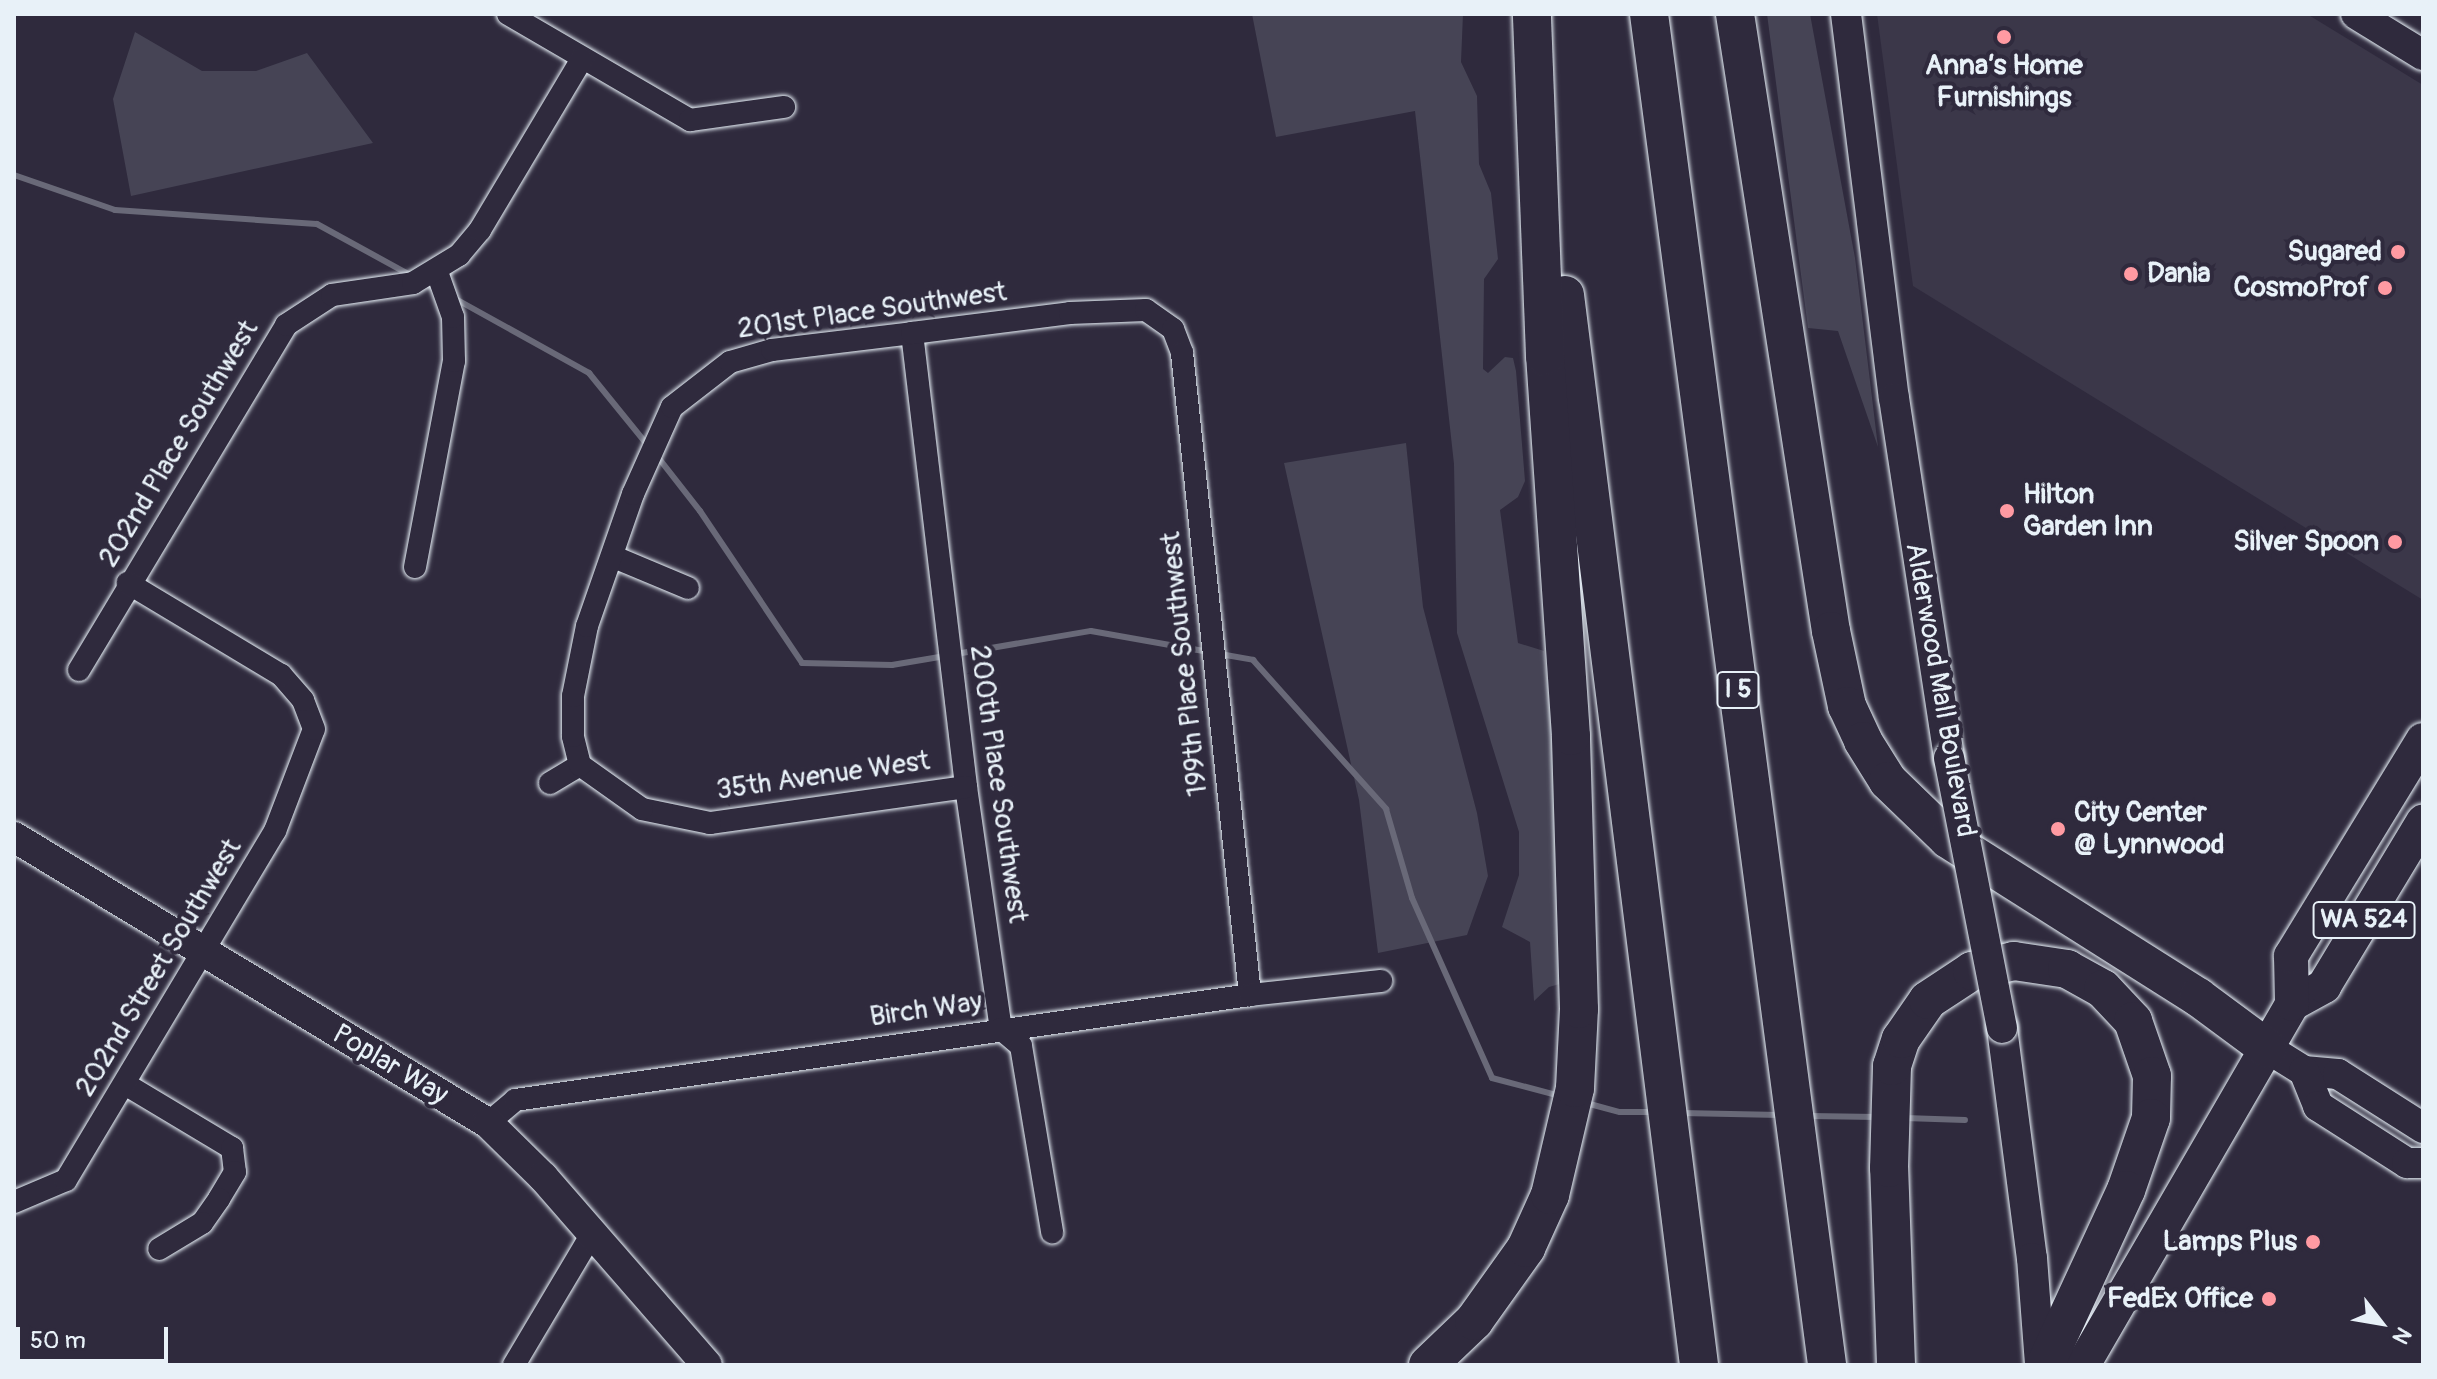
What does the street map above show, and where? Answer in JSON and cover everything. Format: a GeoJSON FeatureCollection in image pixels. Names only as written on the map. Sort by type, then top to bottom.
{"type":"FeatureCollection","features":[{"type":"Feature","properties":{"kind":"highway"},"geometry":{"type":"LineString","coordinates":[[1531,14],[1699,1365]]}},
{"type":"Feature","properties":{"kind":"highway","name":"I 5"},"geometry":{"type":"LineString","coordinates":[[1649,14],[1827,1365]]}},
{"type":"Feature","properties":{"kind":"highway"},"geometry":{"type":"LineString","coordinates":[[1735,14],[1831,631],[1847,706],[1863,741],[1888,781],[1948,839],[2198,997],[2267,1048]]}},
{"type":"Feature","properties":{"kind":"highway"},"geometry":{"type":"LineString","coordinates":[[1428,1365],[1474,1321],[1526,1248],[1550,1195],[1575,1088],[1579,1009],[1571,751],[1545,356],[1536,65]]}},
{"type":"Feature","properties":{"kind":"highway"},"geometry":{"type":"LineString","coordinates":[[1896,1365],[1889,1168],[1892,1066],[1901,1039],[1928,1000],[1972,971],[2014,961],[2067,969],[2103,989],[2133,1021],[2152,1076],[2151,1118],[2126,1190],[2042,1365]]}},
{"type":"Feature","properties":{"kind":"main road","name":"Alderwood Mall Boulevard"},"geometry":{"type":"LineString","coordinates":[[1846,14],[1894,398],[1949,758],[2002,1028],[2032,1258],[2042,1365]]}},
{"type":"Feature","properties":{"kind":"main road"},"geometry":{"type":"LineString","coordinates":[[2356,14],[2423,55]]}},
{"type":"Feature","properties":{"kind":"main road","name":"WA 524"},"geometry":{"type":"LineString","coordinates":[[2083,1365],[2292,1004],[2291,956],[2423,740]]}},
{"type":"Feature","properties":{"kind":"main road","name":"WA 524"},"geometry":{"type":"LineString","coordinates":[[2292,1004],[2324,986],[2423,822]]}},
{"type":"Feature","properties":{"kind":"main road","name":"Poplar Way"},"geometry":{"type":"LineString","coordinates":[[14,837],[488,1123],[593,1232],[707,1365]]}},
{"type":"Feature","properties":{"kind":"main road"},"geometry":{"type":"LineString","coordinates":[[2267,1048],[2304,1071],[2338,1074],[2423,1128]]}},
{"type":"Feature","properties":{"kind":"main road"},"geometry":{"type":"LineString","coordinates":[[2304,1071],[2318,1106],[2407,1163],[2423,1163]]}},
{"type":"Feature","properties":{"kind":"street"},"geometry":{"type":"LineString","coordinates":[[508,14],[690,120],[784,107]]}},
{"type":"Feature","properties":{"kind":"street","name":"202nd Place Southwest"},"geometry":{"type":"LineString","coordinates":[[79,670],[128,583],[286,325],[332,295],[413,283],[437,272],[480,230],[582,59]]}},
{"type":"Feature","properties":{"kind":"street"},"geometry":{"type":"LineString","coordinates":[[415,567],[454,361],[453,317],[437,272]]}},
{"type":"Feature","properties":{"kind":"street","name":"201st Place Southwest"},"geometry":{"type":"LineString","coordinates":[[580,765],[573,736],[573,696],[587,626],[655,437],[672,407],[693,387],[730,362],[772,350],[1070,313],[1146,310],[1173,329]]}},
{"type":"Feature","properties":{"kind":"street","name":"199th Place Southwest"},"geometry":{"type":"LineString","coordinates":[[1173,329],[1182,353],[1250,995]]}},
{"type":"Feature","properties":{"kind":"street","name":"200th Place Southwest"},"geometry":{"type":"LineString","coordinates":[[912,333],[966,787],[1001,1029],[1021,1046],[1052,1232]]}},
{"type":"Feature","properties":{"kind":"street"},"geometry":{"type":"LineString","coordinates":[[614,557],[688,588]]}},
{"type":"Feature","properties":{"kind":"street","name":"202nd Street Southwest"},"geometry":{"type":"LineString","coordinates":[[14,1202],[66,1180],[275,831],[314,729],[303,700],[281,675],[128,583]]}},
{"type":"Feature","properties":{"kind":"street"},"geometry":{"type":"LineString","coordinates":[[550,783],[580,765]]}},
{"type":"Feature","properties":{"kind":"street","name":"35th Avenue West"},"geometry":{"type":"LineString","coordinates":[[580,765],[642,809],[710,823],[966,787]]}},
{"type":"Feature","properties":{"kind":"street","name":"Birch Way"},"geometry":{"type":"LineString","coordinates":[[488,1123],[515,1100],[1001,1029],[1250,995],[1381,981]]}},
{"type":"Feature","properties":{"kind":"street"},"geometry":{"type":"LineString","coordinates":[[125,1084],[232,1148],[235,1172],[202,1223],[159,1249]]}},
{"type":"Feature","properties":{"kind":"street"},"geometry":{"type":"LineString","coordinates":[[514,1365],[593,1232]]}},
{"type":"Feature","properties":{"kind":"shaded area"},"geometry":{"type":"Polygon","coordinates":[[[1252,14],[1463,14],[1461,62],[1477,96],[1479,164],[1491,193],[1498,259],[1484,279],[1483,369],[1488,373],[1505,357],[1513,358],[1525,481],[1518,497],[1500,510],[1518,643],[1544,651],[1557,767],[1563,983],[1549,987],[1534,1001],[1530,942],[1502,927],[1519,875],[1519,832],[1457,633],[1454,464],[1415,111],[1276,137],[1252,14]]]}},
{"type":"Feature","properties":{"kind":"shaded area"},"geometry":{"type":"Polygon","coordinates":[[[1767,14],[1810,14],[1855,258],[1878,447],[1838,331],[1808,328],[1767,14]]]}},
{"type":"Feature","properties":{"kind":"shaded area"},"geometry":{"type":"Polygon","coordinates":[[[1877,14],[2307,14],[2423,85],[2423,600],[1913,286],[1877,14]]]}},
{"type":"Feature","properties":{"kind":"shaded area"},"geometry":{"type":"Polygon","coordinates":[[[135,32],[202,71],[256,71],[307,53],[373,143],[131,196],[113,99],[135,32]]]}},
{"type":"Feature","properties":{"kind":"shaded area"},"geometry":{"type":"Polygon","coordinates":[[[1406,443],[1423,607],[1477,813],[1488,876],[1467,935],[1378,953],[1359,800],[1284,463],[1406,443]]]}},
{"type":"Feature","properties":{"kind":"waterway"},"geometry":{"type":"LineString","coordinates":[[14,175],[115,210],[317,224],[414,277]]}},
{"type":"Feature","properties":{"kind":"waterway"},"geometry":{"type":"LineString","coordinates":[[452,297],[589,373],[650,448]]}},
{"type":"Feature","properties":{"kind":"waterway"},"geometry":{"type":"LineString","coordinates":[[657,456],[700,511],[802,663],[892,665],[945,656]]}},
{"type":"Feature","properties":{"kind":"waterway"},"geometry":{"type":"LineString","coordinates":[[956,654],[1091,631],[1209,652]]}},
{"type":"Feature","properties":{"kind":"waterway"},"geometry":{"type":"LineString","coordinates":[[1220,654],[1253,660],[1386,809],[1412,898],[1492,1078],[1560,1096]]}},
{"type":"Feature","properties":{"kind":"waterway"},"geometry":{"type":"LineString","coordinates":[[1586,1103],[1620,1112],[1654,1112]]}},
{"type":"Feature","properties":{"kind":"waterway"},"geometry":{"type":"LineString","coordinates":[[1681,1113],[1782,1115]]}},
{"type":"Feature","properties":{"kind":"waterway"},"geometry":{"type":"LineString","coordinates":[[1809,1116],[1878,1117]]}},
{"type":"Feature","properties":{"kind":"waterway"},"geometry":{"type":"LineString","coordinates":[[1905,1118],[1965,1120]]}},
{"type":"Feature","properties":{"kind":"place","name":"Anna’s Home Furnishings"},"geometry":{"type":"Point","coordinates":[2004,37]}},
{"type":"Feature","properties":{"kind":"place","name":"Sugared"},"geometry":{"type":"Point","coordinates":[2398,252]}},
{"type":"Feature","properties":{"kind":"place","name":"Dania"},"geometry":{"type":"Point","coordinates":[2131,274]}},
{"type":"Feature","properties":{"kind":"place","name":"CosmoProf"},"geometry":{"type":"Point","coordinates":[2385,288]}},
{"type":"Feature","properties":{"kind":"place","name":"Hilton Garden Inn"},"geometry":{"type":"Point","coordinates":[2007,511]}},
{"type":"Feature","properties":{"kind":"place","name":"Silver Spoon"},"geometry":{"type":"Point","coordinates":[2395,542]}},
{"type":"Feature","properties":{"kind":"place","name":"City Center @ Lynnwood"},"geometry":{"type":"Point","coordinates":[2058,829]}},
{"type":"Feature","properties":{"kind":"place","name":"Lamps Plus"},"geometry":{"type":"Point","coordinates":[2313,1242]}},
{"type":"Feature","properties":{"kind":"place","name":"FedEx Office"},"geometry":{"type":"Point","coordinates":[2269,1299]}}]}
